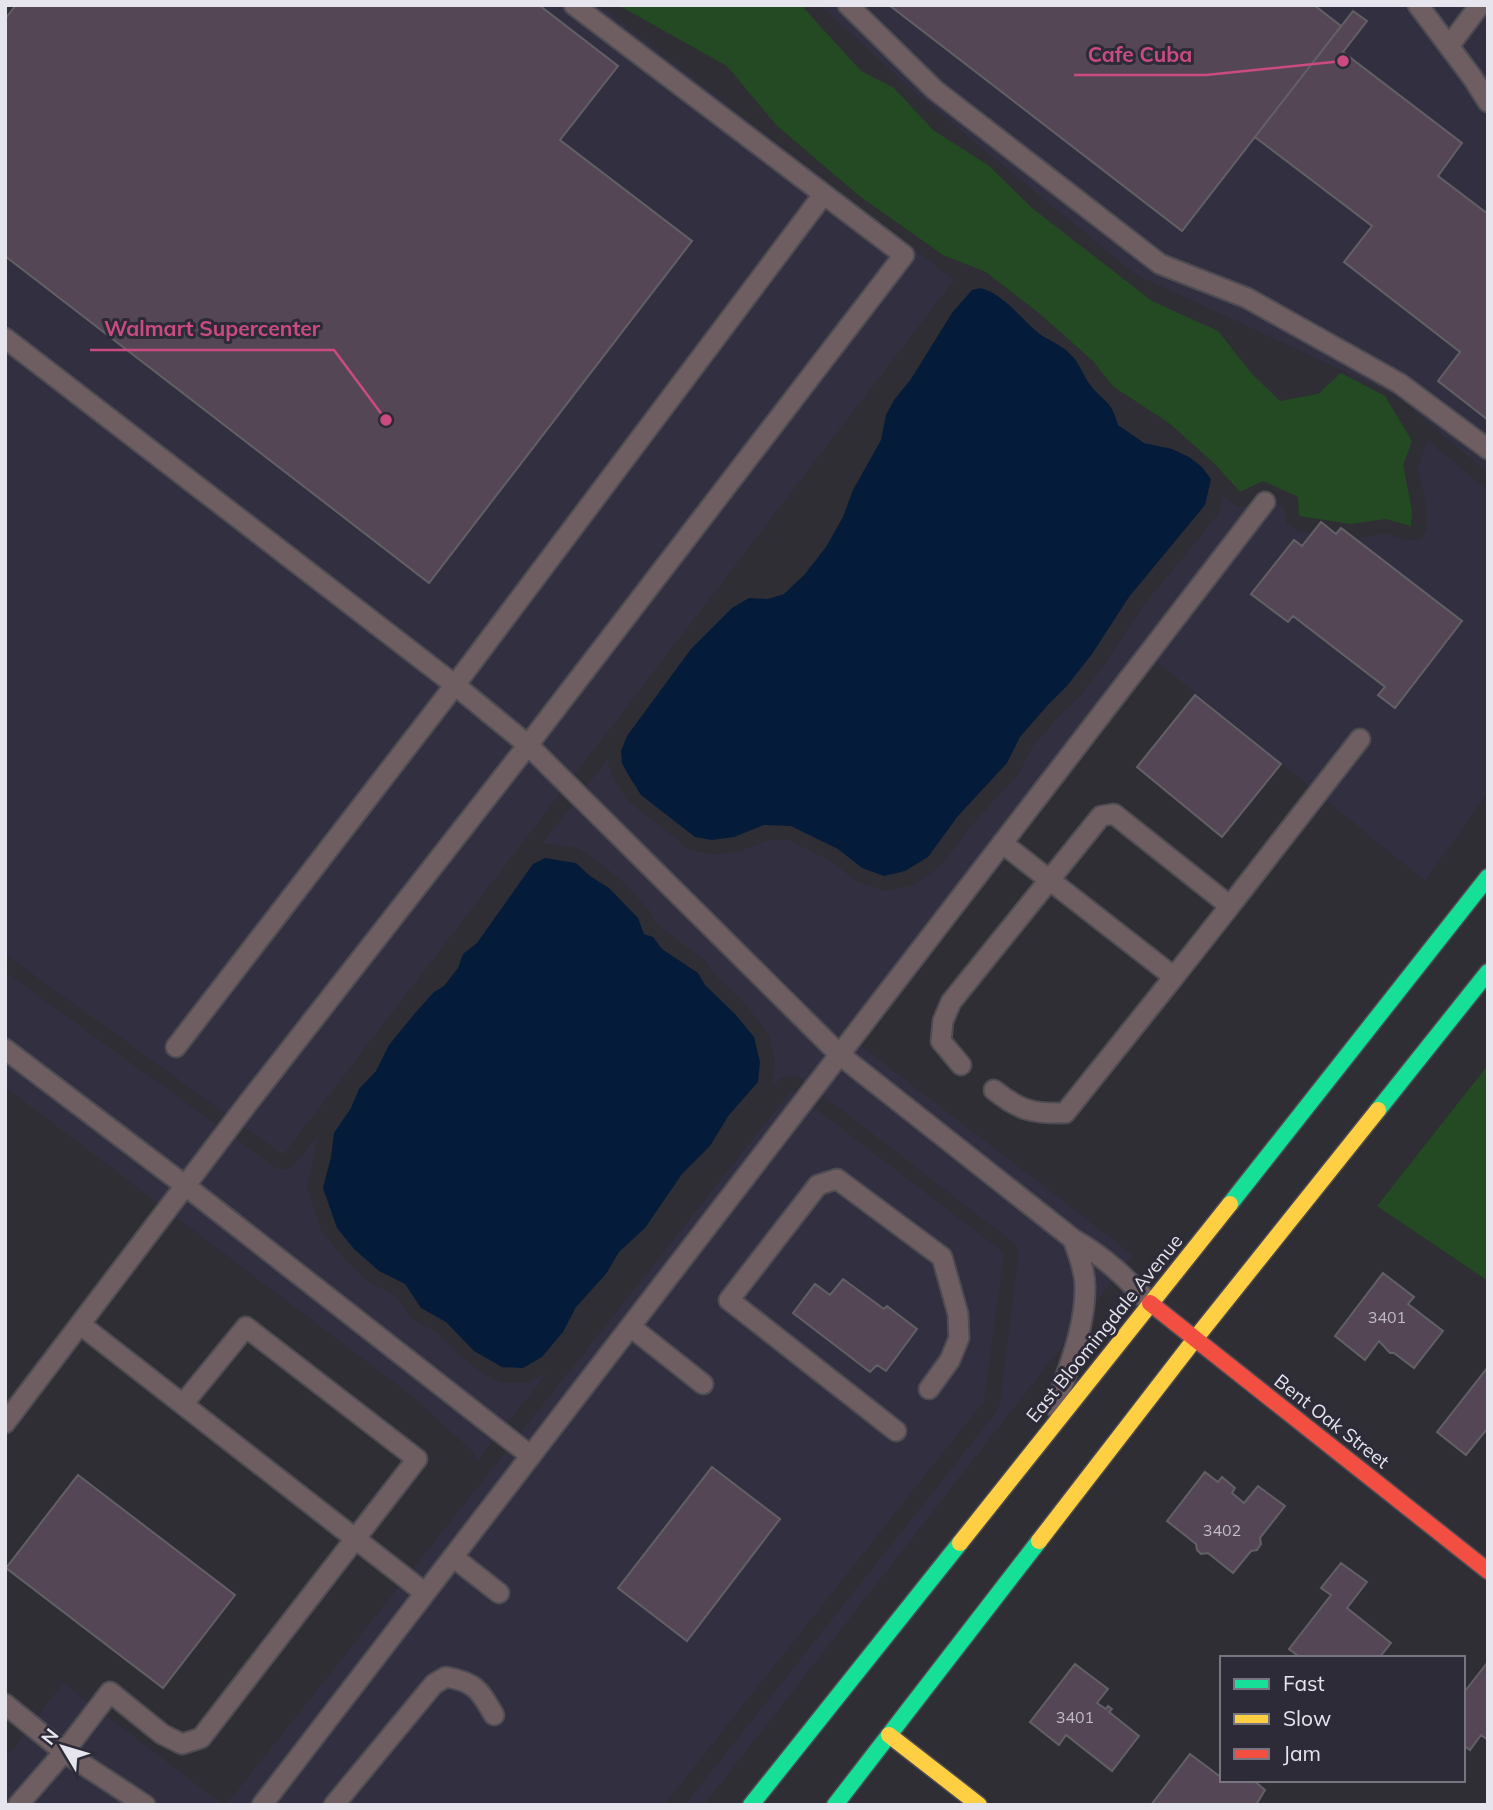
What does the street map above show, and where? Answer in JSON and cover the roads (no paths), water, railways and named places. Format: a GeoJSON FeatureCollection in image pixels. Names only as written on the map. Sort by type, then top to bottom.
{"type":"FeatureCollection","features":[{"type":"Feature","properties":{"kind":"main road","name":"East Bloomingdale Avenue"},"geometry":{"type":"LineString","coordinates":[[751,1805],[1404,987],[1488,877]]}},
{"type":"Feature","properties":{"kind":"main road"},"geometry":{"type":"LineString","coordinates":[[835,1805],[1195,1339],[1488,972]]}},
{"type":"Feature","properties":{"kind":"main road","name":"Bent Oak Street"},"geometry":{"type":"LineString","coordinates":[[1150,1303],[1488,1571]]}},
{"type":"Feature","properties":{"kind":"main road"},"geometry":{"type":"LineString","coordinates":[[889,1735],[979,1805]]}},
{"type":"Feature","properties":{"kind":"lane"},"geometry":{"type":"LineString","coordinates":[[5,1423],[187,1187],[248,1103],[528,745],[904,256],[574,5]]}},
{"type":"Feature","properties":{"kind":"lane"},"geometry":{"type":"LineString","coordinates":[[848,5],[935,90],[1160,264],[1247,298],[1388,377],[1488,449]]}},
{"type":"Feature","properties":{"kind":"lane"},"geometry":{"type":"LineString","coordinates":[[1418,5],[1488,102]]}},
{"type":"Feature","properties":{"kind":"lane"},"geometry":{"type":"LineString","coordinates":[[1448,46],[1479,5]]}},
{"type":"Feature","properties":{"kind":"lane"},"geometry":{"type":"LineString","coordinates":[[176,1047],[455,685],[823,195]]}},
{"type":"Feature","properties":{"kind":"lane"},"geometry":{"type":"LineString","coordinates":[[5,338],[455,685],[528,745],[840,1055],[1073,1239],[1112,1264],[1150,1303]]}},
{"type":"Feature","properties":{"kind":"lane"},"geometry":{"type":"LineString","coordinates":[[262,1805],[1265,502]]}},
{"type":"Feature","properties":{"kind":"lane"},"geometry":{"type":"LineString","coordinates":[[994,1090],[1015,1107],[1040,1114],[1065,1113],[1360,739]]}},
{"type":"Feature","properties":{"kind":"lane"},"geometry":{"type":"LineString","coordinates":[[961,1065],[941,1041],[943,1021],[951,1002],[1101,816],[1114,814],[1230,906]]}},
{"type":"Feature","properties":{"kind":"lane"},"geometry":{"type":"LineString","coordinates":[[1002,843],[1174,977]]}},
{"type":"Feature","properties":{"kind":"lane"},"geometry":{"type":"LineString","coordinates":[[5,1049],[531,1455]]}},
{"type":"Feature","properties":{"kind":"lane"},"geometry":{"type":"LineString","coordinates":[[896,1431],[729,1300],[818,1185],[837,1179],[942,1257],[958,1314],[959,1338],[950,1360],[929,1389]]}},
{"type":"Feature","properties":{"kind":"lane"},"geometry":{"type":"LineString","coordinates":[[1046,1434],[1067,1373],[1084,1305],[1085,1283],[1073,1239]]}},
{"type":"Feature","properties":{"kind":"lane"},"geometry":{"type":"LineString","coordinates":[[81,1325],[425,1594]]}},
{"type":"Feature","properties":{"kind":"lane"},"geometry":{"type":"LineString","coordinates":[[18,1805],[64,1752],[110,1692],[162,1734],[182,1744],[201,1738],[417,1459],[246,1327],[183,1404]]}},
{"type":"Feature","properties":{"kind":"lane"},"geometry":{"type":"LineString","coordinates":[[631,1327],[703,1384]]}},
{"type":"Feature","properties":{"kind":"lane"},"geometry":{"type":"LineString","coordinates":[[453,1558],[499,1593]]}},
{"type":"Feature","properties":{"kind":"lane"},"geometry":{"type":"LineString","coordinates":[[334,1805],[435,1684],[446,1677],[470,1683],[480,1691],[494,1715]]}},
{"type":"Feature","properties":{"kind":"lane"},"geometry":{"type":"LineString","coordinates":[[5,1703],[64,1752],[145,1805]]}},
{"type":"Feature","properties":{"kind":"water"},"geometry":{"type":"Polygon","coordinates":[[[981,288],[1004,301],[1036,331],[1072,355],[1085,378],[1110,406],[1118,425],[1144,443],[1172,449],[1202,467],[1211,479],[1205,505],[1129,597],[1092,654],[1067,686],[1020,737],[1007,763],[958,816],[928,857],[905,871],[884,876],[862,868],[838,849],[791,826],[764,825],[734,837],[712,840],[695,837],[641,795],[622,763],[621,751],[627,736],[691,649],[732,608],[749,598],[768,599],[784,594],[805,574],[826,547],[843,517],[853,490],[881,440],[886,415],[894,400],[911,379],[952,313],[972,290],[981,288]]]}},
{"type":"Feature","properties":{"kind":"water"},"geometry":{"type":"Polygon","coordinates":[[[545,858],[576,863],[609,888],[638,918],[644,934],[653,937],[662,949],[698,973],[705,985],[735,1014],[754,1037],[760,1062],[758,1082],[729,1115],[710,1146],[682,1174],[645,1228],[619,1252],[606,1274],[576,1307],[563,1332],[542,1357],[523,1368],[502,1367],[474,1351],[446,1322],[421,1308],[405,1284],[379,1271],[354,1249],[337,1228],[323,1188],[334,1133],[351,1108],[359,1089],[376,1071],[389,1045],[416,1012],[434,992],[444,986],[458,968],[463,954],[477,943],[533,864],[545,858]]]}},
{"type":"Feature","properties":{"kind":"place","name":"Cafe Cuba"},"geometry":{"type":"Point","coordinates":[1343,61]}},
{"type":"Feature","properties":{"kind":"place","name":"Walmart Supercenter"},"geometry":{"type":"Point","coordinates":[386,420]}}]}
